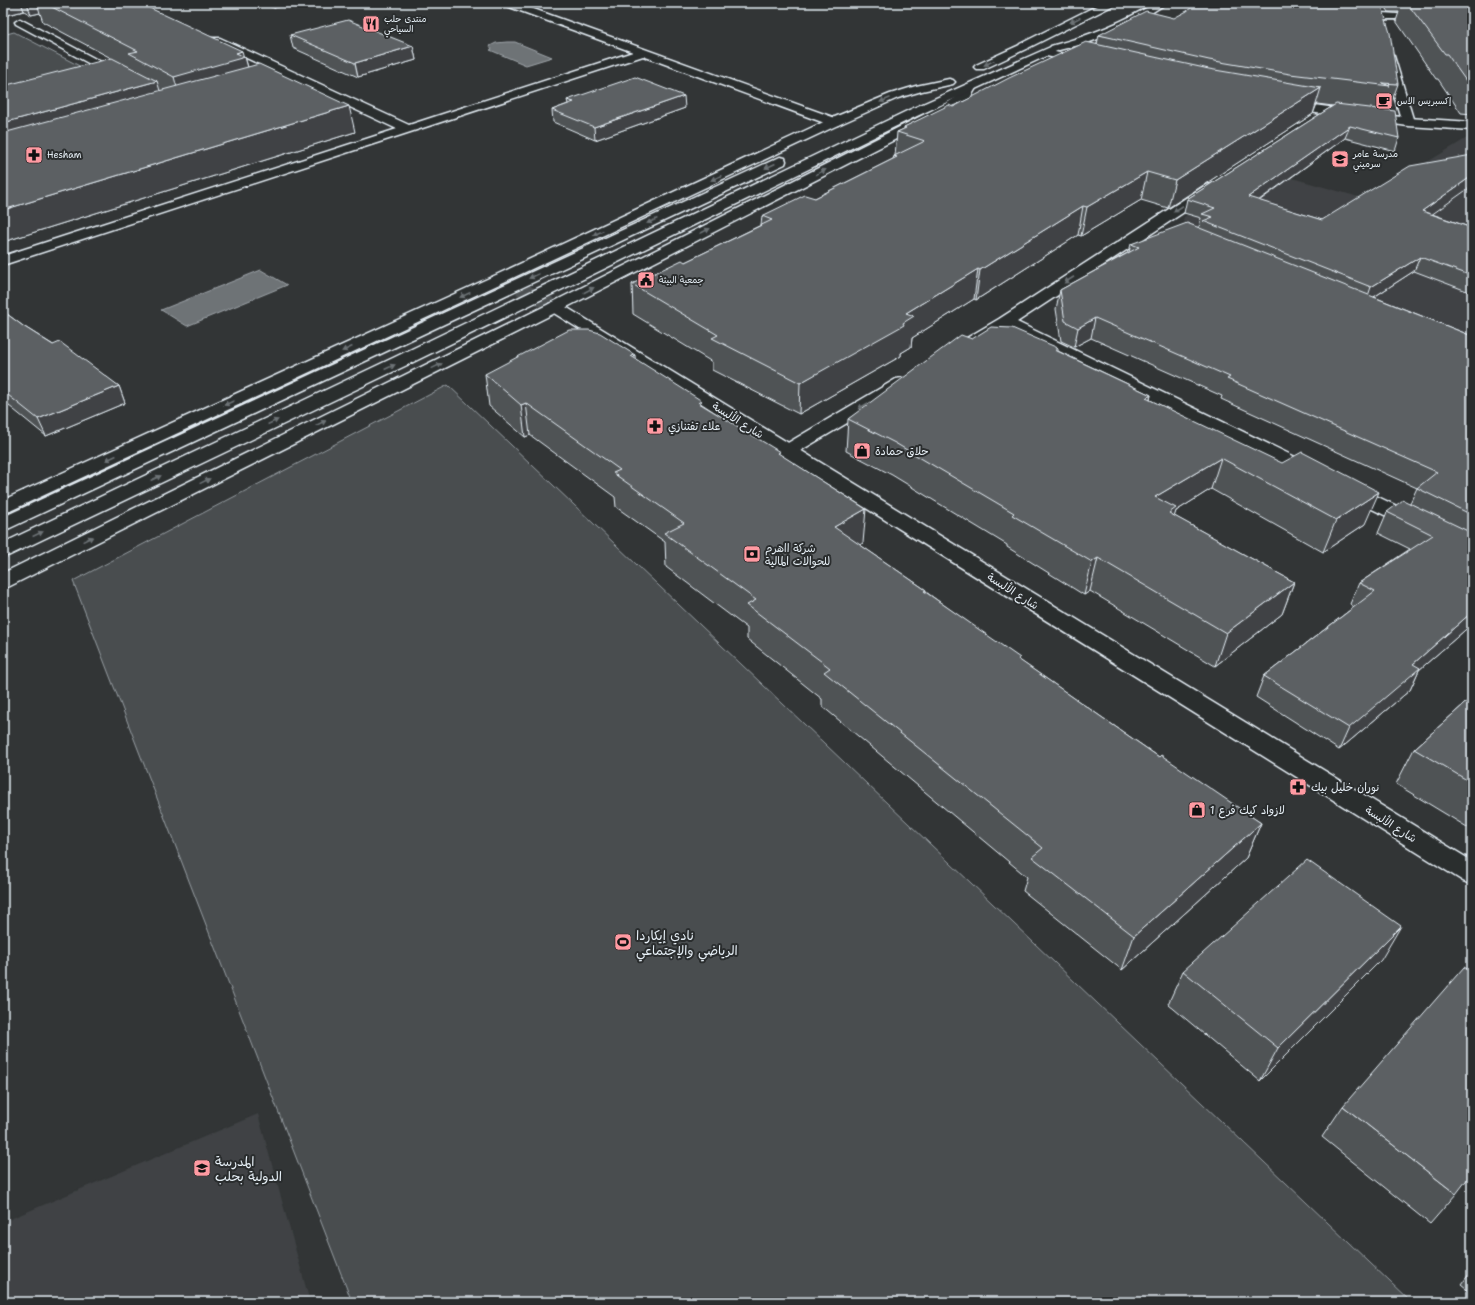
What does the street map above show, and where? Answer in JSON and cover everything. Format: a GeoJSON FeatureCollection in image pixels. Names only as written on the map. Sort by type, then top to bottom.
{"type":"FeatureCollection","features":[{"type":"Feature","properties":{"kind":"main road"},"geometry":{"type":"LineString","coordinates":[[508,3],[834,122]]}},
{"type":"Feature","properties":{"kind":"main road"},"geometry":{"type":"LineString","coordinates":[[3,524],[949,82],[1110,3]]}},
{"type":"Feature","properties":{"kind":"main road"},"geometry":{"type":"LineString","coordinates":[[1051,50],[1100,36],[1162,3]]}},
{"type":"Feature","properties":{"kind":"main road"},"geometry":{"type":"LineString","coordinates":[[1332,3],[1328,9],[1337,13],[1378,20],[1410,15],[1409,11],[1393,3]]}},
{"type":"Feature","properties":{"kind":"main road"},"geometry":{"type":"LineString","coordinates":[[35,19],[14,24],[132,83]]}},
{"type":"Feature","properties":{"kind":"main road"},"geometry":{"type":"LineString","coordinates":[[3,551],[906,117],[1051,50],[1094,26]]}},
{"type":"Feature","properties":{"kind":"main road"},"geometry":{"type":"LineString","coordinates":[[1024,46],[1030,34],[1038,27]]}},
{"type":"Feature","properties":{"kind":"main road"},"geometry":{"type":"LineString","coordinates":[[207,36],[408,129]]}},
{"type":"Feature","properties":{"kind":"main road"},"geometry":{"type":"LineString","coordinates":[[1386,46],[1408,122]]}},
{"type":"Feature","properties":{"kind":"main road"},"geometry":{"type":"LineString","coordinates":[[1051,50],[1096,65]]}},
{"type":"Feature","properties":{"kind":"main road"},"geometry":{"type":"LineString","coordinates":[[3,261],[645,52]]}},
{"type":"Feature","properties":{"kind":"main road"},"geometry":{"type":"LineString","coordinates":[[105,80],[119,76]]}},
{"type":"Feature","properties":{"kind":"main road"},"geometry":{"type":"LineString","coordinates":[[247,89],[293,76]]}},
{"type":"Feature","properties":{"kind":"main road"},"geometry":{"type":"LineString","coordinates":[[3,508],[834,122],[894,96],[920,88],[949,82]]}},
{"type":"Feature","properties":{"kind":"main road"},"geometry":{"type":"LineString","coordinates":[[3,581],[555,307],[951,106],[966,96],[970,88]]}},
{"type":"Feature","properties":{"kind":"main road"},"geometry":{"type":"LineString","coordinates":[[1277,104],[1408,122],[1472,126]]}},
{"type":"Feature","properties":{"kind":"main road"},"geometry":{"type":"LineString","coordinates":[[1308,125],[1328,112]]}},
{"type":"Feature","properties":{"kind":"main road"},"geometry":{"type":"LineString","coordinates":[[957,350],[1005,322],[1222,181]]}},
{"type":"Feature","properties":{"kind":"main road"},"geometry":{"type":"LineString","coordinates":[[1156,224],[1170,230]]}},
{"type":"Feature","properties":{"kind":"main road","name":"شارع الألبسة"},"geometry":{"type":"LineString","coordinates":[[555,307],[1472,874]]}},
{"type":"Feature","properties":{"kind":"main road"},"geometry":{"type":"LineString","coordinates":[[1005,322],[1472,550]]}},
{"type":"Feature","properties":{"kind":"main road"},"geometry":{"type":"LineString","coordinates":[[787,451],[917,374]]}},
{"type":"Feature","properties":{"kind":"shaded area"},"geometry":{"type":"Polygon","coordinates":[[[14,32],[95,74],[3,99],[3,35],[14,32]]]}},
{"type":"Feature","properties":{"kind":"shaded area"},"geometry":{"type":"Polygon","coordinates":[[[515,42],[552,57],[526,65],[490,50],[492,49],[490,46],[496,43],[515,42]]]}},
{"type":"Feature","properties":{"kind":"shaded area"},"geometry":{"type":"Polygon","coordinates":[[[1472,135],[1472,342],[1188,228],[1183,221],[1184,217],[1254,167],[1366,199],[1472,135]]]}},
{"type":"Feature","properties":{"kind":"shaded area"},"geometry":{"type":"Polygon","coordinates":[[[261,270],[287,285],[187,326],[161,310],[261,270]]]}},
{"type":"Feature","properties":{"kind":"shaded area","name":"نادي إيكاردا الرياضي والإجتماعي"},"geometry":{"type":"Polygon","coordinates":[[[448,385],[1411,1302],[352,1302],[73,581],[448,385]]]}},
{"type":"Feature","properties":{"kind":"shaded area","name":"المدرسة الدولية بحلب"},"geometry":{"type":"Polygon","coordinates":[[[258,1114],[310,1302],[3,1302],[3,1222],[258,1114]]]}},
{"type":"Feature","properties":{"kind":"building"},"geometry":{"type":"Polygon","coordinates":[[[44,3],[139,3],[242,51],[236,53],[245,57],[174,77],[129,53],[138,51],[44,3]]]}},
{"type":"Feature","properties":{"kind":"building"},"geometry":{"type":"Polygon","coordinates":[[[1197,3],[1381,3],[1390,33],[1398,84],[1382,83],[1390,86],[1290,74],[1209,60],[1099,35],[1146,11],[1174,18],[1187,11],[1197,3]]]}},
{"type":"Feature","properties":{"kind":"building"},"geometry":{"type":"Polygon","coordinates":[[[1407,3],[1472,3],[1472,88],[1447,54],[1445,54],[1407,3]]]}},
{"type":"Feature","properties":{"kind":"building"},"geometry":{"type":"Polygon","coordinates":[[[348,20],[413,46],[355,63],[290,35],[348,20]]]}},
{"type":"Feature","properties":{"kind":"building"},"geometry":{"type":"Polygon","coordinates":[[[1086,42],[1209,69],[1321,88],[1175,180],[1147,172],[1087,207],[1083,206],[980,270],[978,269],[906,313],[914,316],[903,323],[904,325],[800,383],[712,338],[718,335],[632,284],[682,260],[685,262],[772,220],[762,216],[805,195],[815,198],[897,157],[894,156],[925,141],[897,132],[906,128],[904,127],[949,105],[953,107],[1009,78],[1086,42]]]}},
{"type":"Feature","properties":{"kind":"building"},"geometry":{"type":"Polygon","coordinates":[[[112,58],[157,81],[3,123],[3,86],[112,58]]]}},
{"type":"Feature","properties":{"kind":"building"},"geometry":{"type":"Polygon","coordinates":[[[259,64],[349,106],[3,210],[3,133],[259,64]]]}},
{"type":"Feature","properties":{"kind":"building"},"geometry":{"type":"Polygon","coordinates":[[[635,77],[684,96],[594,127],[552,110],[574,102],[567,100],[635,77]]]}},
{"type":"Feature","properties":{"kind":"building"},"geometry":{"type":"Polygon","coordinates":[[[1336,104],[1395,111],[1399,138],[1350,126],[1248,197],[1322,220],[1410,166],[1472,155],[1472,176],[1422,211],[1472,228],[1472,276],[1420,257],[1371,287],[1203,221],[1213,217],[1202,214],[1215,208],[1187,199],[1336,104]]]}},
{"type":"Feature","properties":{"kind":"building"},"geometry":{"type":"Polygon","coordinates":[[[1187,223],[1472,336],[1472,515],[1417,488],[1437,472],[1227,379],[1230,377],[1095,318],[1078,328],[1065,321],[1060,290],[1139,247],[1131,244],[1187,223]]]}},
{"type":"Feature","properties":{"kind":"building"},"geometry":{"type":"Polygon","coordinates":[[[3,311],[53,345],[60,342],[119,386],[38,419],[3,391],[3,311]]]}},
{"type":"Feature","properties":{"kind":"building"},"geometry":{"type":"Polygon","coordinates":[[[991,327],[1012,328],[1058,348],[1055,350],[1151,395],[1146,398],[1282,463],[1302,452],[1379,492],[1336,520],[1221,458],[1155,497],[1176,508],[1169,513],[1294,582],[1226,633],[1098,558],[1092,562],[1012,515],[1014,513],[895,443],[848,419],[961,335],[972,339],[991,327]]]}},
{"type":"Feature","properties":{"kind":"building"},"geometry":{"type":"Polygon","coordinates":[[[569,330],[589,330],[600,333],[635,355],[631,356],[702,401],[699,403],[780,452],[778,453],[866,509],[834,527],[926,590],[924,591],[1020,658],[1018,659],[1159,757],[1161,755],[1261,823],[1134,936],[1032,857],[1043,848],[824,672],[830,668],[747,605],[756,600],[664,533],[684,523],[613,473],[620,470],[526,403],[521,405],[485,374],[569,330]]]}},
{"type":"Feature","properties":{"kind":"building"},"geometry":{"type":"Polygon","coordinates":[[[1403,500],[1472,533],[1472,612],[1413,664],[1420,668],[1349,728],[1264,676],[1375,591],[1359,583],[1433,535],[1387,512],[1403,500]]]}},
{"type":"Feature","properties":{"kind":"building"},"geometry":{"type":"Polygon","coordinates":[[[1472,697],[1472,783],[1414,749],[1472,697]]]}},
{"type":"Feature","properties":{"kind":"building"},"geometry":{"type":"Polygon","coordinates":[[[1307,860],[1401,926],[1278,1048],[1183,971],[1307,860]]]}},
{"type":"Feature","properties":{"kind":"building"},"geometry":{"type":"Polygon","coordinates":[[[1464,967],[1472,972],[1472,1173],[1456,1194],[1343,1106],[1464,967]]]}},
{"type":"Feature","properties":{"kind":"tunnel"},"geometry":{"type":"LineString","coordinates":[[501,278],[555,307]]}},
{"type":"Feature","properties":{"kind":"place","name":"منتدى حلب السياحي"},"geometry":{"type":"Point","coordinates":[371,24]}},
{"type":"Feature","properties":{"kind":"place","name":"إكسبريس الاس"},"geometry":{"type":"Point","coordinates":[1384,101]}},
{"type":"Feature","properties":{"kind":"place","name":"Hesham"},"geometry":{"type":"Point","coordinates":[34,155]}},
{"type":"Feature","properties":{"kind":"place","name":"مدرسة عامر سرميني"},"geometry":{"type":"Point","coordinates":[1340,159]}},
{"type":"Feature","properties":{"kind":"place","name":"جمعية البيئة"},"geometry":{"type":"Point","coordinates":[646,280]}},
{"type":"Feature","properties":{"kind":"place","name":"علاء تفتنازي"},"geometry":{"type":"Point","coordinates":[655,426]}},
{"type":"Feature","properties":{"kind":"place","name":"حلاق حمادة"},"geometry":{"type":"Point","coordinates":[862,451]}},
{"type":"Feature","properties":{"kind":"place","name":"شركة ااهرم للحوالات المالية"},"geometry":{"type":"Point","coordinates":[752,554]}},
{"type":"Feature","properties":{"kind":"place","name":"نوران خليل بيك"},"geometry":{"type":"Point","coordinates":[1298,787]}},
{"type":"Feature","properties":{"kind":"place","name":"لازواد كيك فرع 1"},"geometry":{"type":"Point","coordinates":[1197,810]}},
{"type":"Feature","properties":{"kind":"place","name":"نادي إيكاردا الرياضي والإجتماعي"},"geometry":{"type":"Point","coordinates":[623,942]}},
{"type":"Feature","properties":{"kind":"place","name":"المدرسة الدولية بحلب"},"geometry":{"type":"Point","coordinates":[202,1168]}}]}
